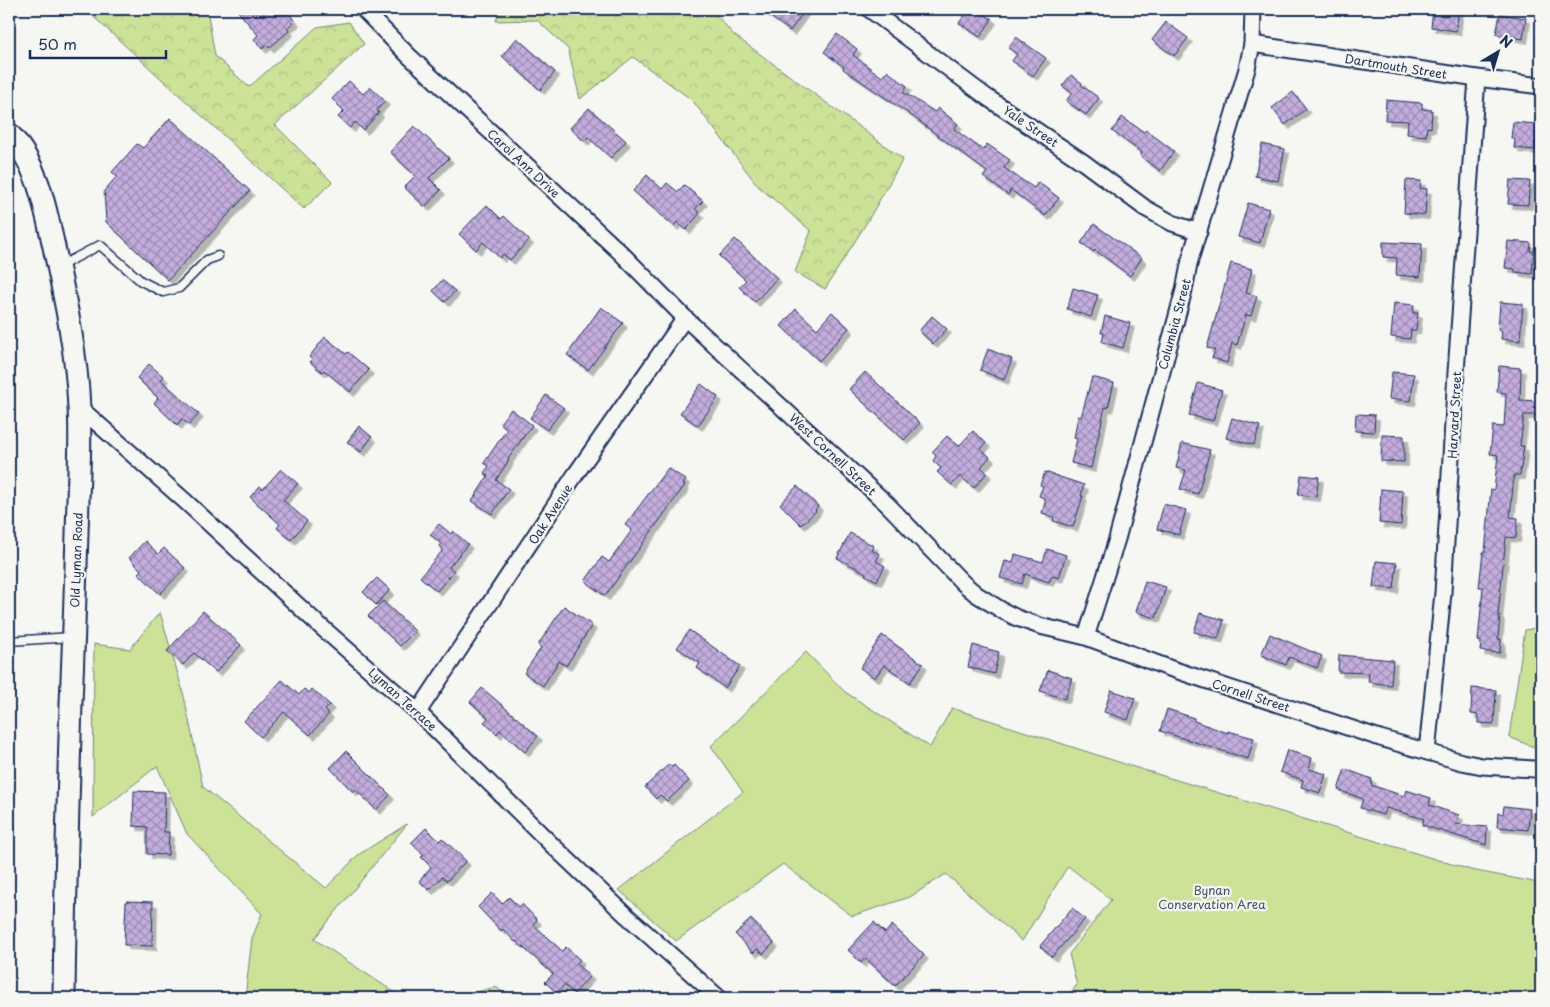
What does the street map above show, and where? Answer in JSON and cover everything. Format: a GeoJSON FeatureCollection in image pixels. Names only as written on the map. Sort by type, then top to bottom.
{"type":"FeatureCollection","features":[{"type":"Feature","properties":{"kind":"main road","name":"Old Lyman Road"},"geometry":{"type":"LineString","coordinates":[[9,134],[19,144],[32,168],[44,200],[74,357],[79,407],[80,435],[74,637],[64,904],[64,998]]}},
{"type":"Feature","properties":{"kind":"street","name":"Carol Ann Drive"},"geometry":{"type":"LineString","coordinates":[[363,9],[408,55],[622,254],[685,318]]}},
{"type":"Feature","properties":{"kind":"street","name":"Yale Street"},"geometry":{"type":"LineString","coordinates":[[869,9],[988,98],[1083,162],[1145,208],[1172,223],[1199,232]]}},
{"type":"Feature","properties":{"kind":"street","name":"Columbia Street"},"geometry":{"type":"LineString","coordinates":[[1086,637],[1117,538],[1184,290],[1190,260],[1247,69],[1252,44],[1253,9]]}},
{"type":"Feature","properties":{"kind":"street","name":"Dartmouth Street"},"geometry":{"type":"LineString","coordinates":[[1252,44],[1541,86]]}},
{"type":"Feature","properties":{"kind":"street","name":"Harvard Street"},"geometry":{"type":"LineString","coordinates":[[1427,752],[1443,593],[1457,362],[1478,78]]}},
{"type":"Feature","properties":{"kind":"street","name":"West Cornell Street"},"geometry":{"type":"LineString","coordinates":[[685,318],[888,505],[963,583],[976,594]]}},
{"type":"Feature","properties":{"kind":"street","name":"Oak Avenue"},"geometry":{"type":"LineString","coordinates":[[418,712],[575,475],[685,318]]}},
{"type":"Feature","properties":{"kind":"street","name":"Lyman Terrace"},"geometry":{"type":"LineString","coordinates":[[79,407],[418,712],[551,844],[627,916],[719,998]]}},
{"type":"Feature","properties":{"kind":"street","name":"Cornell Street"},"geometry":{"type":"LineString","coordinates":[[976,594],[1017,618],[1040,626],[1086,637],[1212,683],[1380,738],[1482,766],[1534,769]]}},
{"type":"Feature","properties":{"kind":"lane"},"geometry":{"type":"LineString","coordinates":[[58,267],[100,245],[141,281],[163,292],[180,288],[207,260],[218,256]]}},
{"type":"Feature","properties":{"kind":"lane"},"geometry":{"type":"LineString","coordinates":[[9,641],[74,637]]}},
{"type":"Feature","properties":{"kind":"lane"},"geometry":{"type":"LineString","coordinates":[[9,998],[26,998]]}},
{"type":"Feature","properties":{"kind":"green space"},"geometry":{"type":"Polygon","coordinates":[[[85,9],[207,9],[215,56],[249,87],[317,27],[349,22],[364,44],[275,125],[332,182],[304,209],[85,9]]]}},
{"type":"Feature","properties":{"kind":"green space"},"geometry":{"type":"Polygon","coordinates":[[[500,9],[711,9],[734,35],[903,159],[867,222],[825,289],[795,272],[811,231],[758,186],[692,100],[633,57],[580,99],[568,49],[537,20],[496,21],[500,9]]]}},
{"type":"Feature","properties":{"kind":"green space"},"geometry":{"type":"Polygon","coordinates":[[[160,612],[183,692],[203,787],[326,888],[358,855],[407,824],[314,939],[403,998],[245,998],[252,938],[262,914],[187,834],[157,766],[93,817],[94,644],[130,649],[160,612]]]}},
{"type":"Feature","properties":{"kind":"green space"},"geometry":{"type":"Polygon","coordinates":[[[1541,627],[1541,750],[1509,737],[1525,630],[1541,627]]]}},
{"type":"Feature","properties":{"kind":"green space","name":"Bynan Conservation Area"},"geometry":{"type":"Polygon","coordinates":[[[806,652],[845,692],[930,747],[952,708],[1134,767],[1471,870],[1539,883],[1541,881],[1541,998],[1066,998],[1077,985],[1069,954],[1111,900],[1068,866],[1022,941],[946,874],[910,897],[852,916],[783,864],[676,941],[619,890],[743,792],[711,746],[806,652]]]}},
{"type":"Feature","properties":{"kind":"green space"},"geometry":{"type":"Polygon","coordinates":[[[496,987],[510,998],[452,998],[496,987]]]}},
{"type":"Feature","properties":{"kind":"building"},"geometry":{"type":"Polygon","coordinates":[[[236,9],[274,9],[280,16],[286,11],[295,21],[287,28],[289,31],[269,48],[267,45],[262,49],[254,39],[258,35],[236,9]]]}},
{"type":"Feature","properties":{"kind":"building"},"geometry":{"type":"Polygon","coordinates":[[[760,9],[806,9],[790,31],[760,9]]]}},
{"type":"Feature","properties":{"kind":"building"},"geometry":{"type":"Polygon","coordinates":[[[969,9],[977,9],[992,19],[980,37],[959,23],[969,9]]]}},
{"type":"Feature","properties":{"kind":"building"},"geometry":{"type":"Polygon","coordinates":[[[1433,9],[1459,9],[1456,31],[1431,27],[1433,9]]]}},
{"type":"Feature","properties":{"kind":"building"},"geometry":{"type":"Polygon","coordinates":[[[1500,14],[1526,18],[1523,39],[1496,34],[1500,14]]]}},
{"type":"Feature","properties":{"kind":"building"},"geometry":{"type":"Polygon","coordinates":[[[1166,22],[1188,38],[1174,56],[1152,40],[1166,22]]]}},
{"type":"Feature","properties":{"kind":"building"},"geometry":{"type":"Polygon","coordinates":[[[837,34],[857,49],[853,55],[882,77],[887,71],[907,86],[903,92],[935,112],[938,108],[958,124],[954,129],[983,150],[987,144],[1010,160],[1004,168],[1034,188],[1038,182],[1059,198],[1045,216],[1011,190],[1008,195],[983,177],[987,172],[909,114],[843,69],[844,67],[824,52],[837,34]]]}},
{"type":"Feature","properties":{"kind":"building"},"geometry":{"type":"Polygon","coordinates":[[[1016,37],[1046,58],[1033,76],[1012,61],[1017,54],[1008,48],[1016,37]]]}},
{"type":"Feature","properties":{"kind":"building"},"geometry":{"type":"Polygon","coordinates":[[[517,38],[555,72],[540,90],[502,56],[517,38]]]}},
{"type":"Feature","properties":{"kind":"building"},"geometry":{"type":"Polygon","coordinates":[[[1071,75],[1099,98],[1086,115],[1066,101],[1072,93],[1062,86],[1071,75]]]}},
{"type":"Feature","properties":{"kind":"building"},"geometry":{"type":"Polygon","coordinates":[[[349,81],[363,94],[370,87],[385,101],[377,110],[379,113],[363,130],[355,122],[350,128],[338,117],[344,111],[332,99],[349,81]]]}},
{"type":"Feature","properties":{"kind":"building"},"geometry":{"type":"Polygon","coordinates":[[[1293,92],[1306,109],[1285,125],[1272,108],[1293,92]]]}},
{"type":"Feature","properties":{"kind":"building"},"geometry":{"type":"Polygon","coordinates":[[[1386,100],[1422,103],[1422,109],[1432,110],[1431,128],[1427,127],[1426,136],[1407,134],[1408,121],[1385,120],[1386,100]]]}},
{"type":"Feature","properties":{"kind":"building"},"geometry":{"type":"Polygon","coordinates":[[[589,108],[626,141],[611,158],[588,137],[584,141],[570,128],[589,108]]]}},
{"type":"Feature","properties":{"kind":"building"},"geometry":{"type":"Polygon","coordinates":[[[1122,117],[1144,132],[1146,130],[1174,151],[1160,171],[1140,156],[1142,153],[1112,131],[1122,117]]]}},
{"type":"Feature","properties":{"kind":"building"},"geometry":{"type":"Polygon","coordinates":[[[170,118],[250,191],[168,280],[106,222],[104,191],[117,176],[112,172],[137,144],[143,148],[170,118]]]}},
{"type":"Feature","properties":{"kind":"building"},"geometry":{"type":"Polygon","coordinates":[[[1513,122],[1537,124],[1535,150],[1514,148],[1515,139],[1511,138],[1513,122]]]}},
{"type":"Feature","properties":{"kind":"building"},"geometry":{"type":"Polygon","coordinates":[[[414,126],[449,158],[429,178],[441,190],[425,207],[404,187],[415,176],[390,152],[414,126]]]}},
{"type":"Feature","properties":{"kind":"building"},"geometry":{"type":"Polygon","coordinates":[[[1262,144],[1285,149],[1278,181],[1255,176],[1262,144]]]}},
{"type":"Feature","properties":{"kind":"building"},"geometry":{"type":"Polygon","coordinates":[[[647,175],[662,189],[667,183],[678,192],[684,185],[703,201],[695,209],[700,213],[686,230],[677,222],[674,226],[633,191],[647,175]]]}},
{"type":"Feature","properties":{"kind":"building"},"geometry":{"type":"Polygon","coordinates":[[[1406,180],[1421,181],[1420,188],[1427,189],[1425,215],[1404,213],[1406,180]]]}},
{"type":"Feature","properties":{"kind":"building"},"geometry":{"type":"Polygon","coordinates":[[[1510,180],[1530,181],[1528,205],[1508,204],[1510,180]]]}},
{"type":"Feature","properties":{"kind":"building"},"geometry":{"type":"Polygon","coordinates":[[[1248,203],[1269,209],[1260,243],[1238,237],[1248,203]]]}},
{"type":"Feature","properties":{"kind":"building"},"geometry":{"type":"Polygon","coordinates":[[[487,205],[501,219],[504,216],[529,240],[510,260],[503,254],[500,258],[483,242],[476,250],[459,234],[487,205]]]}},
{"type":"Feature","properties":{"kind":"building"},"geometry":{"type":"Polygon","coordinates":[[[1094,224],[1142,258],[1130,276],[1095,250],[1094,252],[1081,243],[1094,224]]]}},
{"type":"Feature","properties":{"kind":"building"},"geometry":{"type":"Polygon","coordinates":[[[735,239],[777,278],[755,302],[739,287],[746,280],[719,256],[735,239]]]}},
{"type":"Feature","properties":{"kind":"building"},"geometry":{"type":"Polygon","coordinates":[[[1508,241],[1531,243],[1530,251],[1534,252],[1532,274],[1515,272],[1515,269],[1505,268],[1508,241]]]}},
{"type":"Feature","properties":{"kind":"building"},"geometry":{"type":"Polygon","coordinates":[[[1383,242],[1422,244],[1420,277],[1396,275],[1397,258],[1383,257],[1383,242]]]}},
{"type":"Feature","properties":{"kind":"building"},"geometry":{"type":"Polygon","coordinates":[[[1231,263],[1252,269],[1246,293],[1257,296],[1251,316],[1246,315],[1237,345],[1232,343],[1227,363],[1212,358],[1215,350],[1207,348],[1231,263]]]}},
{"type":"Feature","properties":{"kind":"building"},"geometry":{"type":"Polygon","coordinates":[[[442,280],[455,291],[445,302],[433,291],[442,280]]]}},
{"type":"Feature","properties":{"kind":"building"},"geometry":{"type":"Polygon","coordinates":[[[1073,288],[1098,295],[1091,317],[1067,309],[1073,288]]]}},
{"type":"Feature","properties":{"kind":"building"},"geometry":{"type":"Polygon","coordinates":[[[1500,302],[1523,304],[1520,341],[1501,339],[1502,331],[1498,330],[1500,302]]]}},
{"type":"Feature","properties":{"kind":"building"},"geometry":{"type":"Polygon","coordinates":[[[1394,303],[1414,305],[1413,313],[1418,313],[1416,330],[1411,330],[1410,339],[1391,337],[1394,303]]]}},
{"type":"Feature","properties":{"kind":"building"},"geometry":{"type":"Polygon","coordinates":[[[601,307],[623,323],[588,370],[567,355],[601,307]]]}},
{"type":"Feature","properties":{"kind":"building"},"geometry":{"type":"Polygon","coordinates":[[[796,309],[817,329],[832,312],[849,328],[819,361],[781,326],[796,309]]]}},
{"type":"Feature","properties":{"kind":"building"},"geometry":{"type":"Polygon","coordinates":[[[932,316],[947,329],[933,344],[919,331],[932,316]]]}},
{"type":"Feature","properties":{"kind":"building"},"geometry":{"type":"Polygon","coordinates":[[[1105,316],[1130,323],[1123,348],[1102,342],[1104,333],[1101,333],[1105,316]]]}},
{"type":"Feature","properties":{"kind":"building"},"geometry":{"type":"Polygon","coordinates":[[[325,337],[346,354],[348,352],[369,370],[350,392],[324,370],[322,372],[310,362],[312,360],[309,357],[325,337]]]}},
{"type":"Feature","properties":{"kind":"building"},"geometry":{"type":"Polygon","coordinates":[[[988,349],[1012,359],[1004,380],[980,370],[988,349]]]}},
{"type":"Feature","properties":{"kind":"building"},"geometry":{"type":"Polygon","coordinates":[[[149,364],[164,377],[161,380],[199,414],[189,425],[182,419],[177,425],[154,403],[158,398],[137,378],[149,364]]]}},
{"type":"Feature","properties":{"kind":"building"},"geometry":{"type":"Polygon","coordinates":[[[1499,366],[1521,368],[1520,400],[1541,401],[1541,415],[1524,415],[1520,446],[1524,446],[1520,475],[1514,475],[1510,517],[1518,518],[1516,538],[1506,537],[1498,615],[1500,616],[1498,639],[1501,639],[1500,653],[1480,651],[1481,642],[1478,641],[1483,587],[1479,587],[1483,552],[1485,552],[1491,489],[1494,490],[1498,455],[1490,454],[1493,426],[1504,427],[1506,393],[1497,392],[1499,366]]]}},
{"type":"Feature","properties":{"kind":"building"},"geometry":{"type":"Polygon","coordinates":[[[865,372],[920,423],[904,440],[849,389],[865,372]]]}},
{"type":"Feature","properties":{"kind":"building"},"geometry":{"type":"Polygon","coordinates":[[[1392,372],[1414,374],[1411,401],[1389,399],[1392,372]]]}},
{"type":"Feature","properties":{"kind":"building"},"geometry":{"type":"Polygon","coordinates":[[[1092,377],[1114,383],[1108,408],[1105,407],[1091,468],[1071,463],[1077,439],[1074,438],[1078,416],[1081,417],[1092,377]]]}},
{"type":"Feature","properties":{"kind":"building"},"geometry":{"type":"Polygon","coordinates":[[[1198,383],[1222,390],[1213,421],[1189,415],[1198,383]]]}},
{"type":"Feature","properties":{"kind":"building"},"geometry":{"type":"Polygon","coordinates":[[[701,384],[718,397],[698,426],[680,413],[701,384]]]}},
{"type":"Feature","properties":{"kind":"building"},"geometry":{"type":"Polygon","coordinates":[[[546,395],[564,408],[547,430],[530,418],[546,395]]]}},
{"type":"Feature","properties":{"kind":"building"},"geometry":{"type":"Polygon","coordinates":[[[511,409],[532,425],[496,480],[509,489],[492,514],[472,501],[488,476],[484,473],[489,466],[484,463],[507,429],[500,423],[511,409]]]}},
{"type":"Feature","properties":{"kind":"building"},"geometry":{"type":"Polygon","coordinates":[[[1356,414],[1375,415],[1374,432],[1355,431],[1356,414]]]}},
{"type":"Feature","properties":{"kind":"building"},"geometry":{"type":"Polygon","coordinates":[[[1232,418],[1260,426],[1254,445],[1226,438],[1232,418]]]}},
{"type":"Feature","properties":{"kind":"building"},"geometry":{"type":"Polygon","coordinates":[[[359,426],[372,437],[361,452],[347,442],[359,426]]]}},
{"type":"Feature","properties":{"kind":"building"},"geometry":{"type":"Polygon","coordinates":[[[973,431],[986,443],[981,449],[990,457],[981,467],[987,473],[974,488],[960,476],[952,485],[937,472],[941,468],[933,461],[936,456],[932,452],[947,436],[959,446],[973,431]]]}},
{"type":"Feature","properties":{"kind":"building"},"geometry":{"type":"Polygon","coordinates":[[[1382,435],[1404,436],[1404,462],[1381,461],[1382,435]]]}},
{"type":"Feature","properties":{"kind":"building"},"geometry":{"type":"Polygon","coordinates":[[[1182,443],[1210,450],[1198,494],[1180,489],[1186,470],[1176,468],[1182,443]]]}},
{"type":"Feature","properties":{"kind":"building"},"geometry":{"type":"Polygon","coordinates":[[[668,468],[686,480],[683,484],[685,485],[605,596],[585,581],[602,557],[609,562],[632,530],[625,525],[668,468]]]}},
{"type":"Feature","properties":{"kind":"building"},"geometry":{"type":"Polygon","coordinates":[[[281,469],[298,484],[283,500],[307,521],[291,540],[277,528],[280,524],[250,497],[260,486],[263,489],[281,469]]]}},
{"type":"Feature","properties":{"kind":"building"},"geometry":{"type":"Polygon","coordinates":[[[1045,472],[1084,485],[1081,496],[1083,496],[1073,527],[1053,521],[1054,517],[1042,513],[1046,499],[1039,496],[1043,486],[1040,485],[1045,472]]]}},
{"type":"Feature","properties":{"kind":"building"},"geometry":{"type":"Polygon","coordinates":[[[1301,475],[1319,477],[1316,497],[1298,495],[1301,475]]]}},
{"type":"Feature","properties":{"kind":"building"},"geometry":{"type":"Polygon","coordinates":[[[797,486],[818,506],[816,511],[801,525],[780,504],[797,486]]]}},
{"type":"Feature","properties":{"kind":"building"},"geometry":{"type":"Polygon","coordinates":[[[1381,489],[1403,491],[1401,525],[1379,523],[1381,489]]]}},
{"type":"Feature","properties":{"kind":"building"},"geometry":{"type":"Polygon","coordinates":[[[1164,504],[1186,510],[1179,535],[1157,529],[1164,504]]]}},
{"type":"Feature","properties":{"kind":"building"},"geometry":{"type":"Polygon","coordinates":[[[439,524],[451,534],[453,531],[468,544],[449,567],[454,571],[437,591],[420,577],[443,550],[440,546],[442,544],[430,535],[439,524]]]}},
{"type":"Feature","properties":{"kind":"building"},"geometry":{"type":"Polygon","coordinates":[[[850,533],[874,546],[871,550],[880,554],[876,561],[885,566],[877,581],[837,558],[850,533]]]}},
{"type":"Feature","properties":{"kind":"building"},"geometry":{"type":"Polygon","coordinates":[[[145,541],[158,554],[164,548],[185,568],[160,594],[138,573],[141,570],[129,558],[145,541]]]}},
{"type":"Feature","properties":{"kind":"building"},"geometry":{"type":"Polygon","coordinates":[[[1047,549],[1066,555],[1059,578],[1052,576],[1049,582],[1025,574],[1022,584],[1000,578],[1005,561],[1013,563],[1015,554],[1043,562],[1047,549]]]}},
{"type":"Feature","properties":{"kind":"building"},"geometry":{"type":"Polygon","coordinates":[[[1376,561],[1397,563],[1394,589],[1373,587],[1376,561]]]}},
{"type":"Feature","properties":{"kind":"building"},"geometry":{"type":"Polygon","coordinates":[[[377,578],[390,590],[376,605],[363,592],[377,578]]]}},
{"type":"Feature","properties":{"kind":"building"},"geometry":{"type":"Polygon","coordinates":[[[1145,581],[1166,587],[1156,618],[1136,612],[1145,581]]]}},
{"type":"Feature","properties":{"kind":"building"},"geometry":{"type":"Polygon","coordinates":[[[383,601],[415,631],[400,646],[368,616],[383,601]]]}},
{"type":"Feature","properties":{"kind":"building"},"geometry":{"type":"Polygon","coordinates":[[[564,606],[592,625],[566,666],[559,661],[543,686],[524,673],[541,648],[538,645],[564,606]]]}},
{"type":"Feature","properties":{"kind":"building"},"geometry":{"type":"Polygon","coordinates":[[[203,611],[241,645],[216,672],[194,653],[183,665],[167,651],[203,611]]]}},
{"type":"Feature","properties":{"kind":"building"},"geometry":{"type":"Polygon","coordinates":[[[1200,613],[1224,620],[1218,639],[1194,632],[1200,613]]]}},
{"type":"Feature","properties":{"kind":"building"},"geometry":{"type":"Polygon","coordinates":[[[689,630],[740,666],[725,688],[697,668],[700,663],[677,648],[689,630]]]}},
{"type":"Feature","properties":{"kind":"building"},"geometry":{"type":"Polygon","coordinates":[[[1270,634],[1322,656],[1317,668],[1289,657],[1286,665],[1261,655],[1270,634]]]}},
{"type":"Feature","properties":{"kind":"building"},"geometry":{"type":"Polygon","coordinates":[[[882,635],[923,664],[910,683],[884,665],[875,678],[860,668],[882,635]]]}},
{"type":"Feature","properties":{"kind":"building"},"geometry":{"type":"Polygon","coordinates":[[[973,645],[999,652],[994,674],[968,667],[973,645]]]}},
{"type":"Feature","properties":{"kind":"building"},"geometry":{"type":"Polygon","coordinates":[[[1339,655],[1393,660],[1391,685],[1368,682],[1369,673],[1338,672],[1339,655]]]}},
{"type":"Feature","properties":{"kind":"building"},"geometry":{"type":"Polygon","coordinates":[[[1048,670],[1072,678],[1065,699],[1040,691],[1048,670]]]}},
{"type":"Feature","properties":{"kind":"building"},"geometry":{"type":"Polygon","coordinates":[[[282,680],[299,695],[304,689],[309,693],[312,689],[330,705],[325,710],[329,714],[310,735],[284,712],[261,737],[244,721],[282,680]]]}},
{"type":"Feature","properties":{"kind":"building"},"geometry":{"type":"Polygon","coordinates":[[[482,688],[538,736],[525,752],[500,730],[497,734],[484,722],[488,718],[470,702],[482,688]]]}},
{"type":"Feature","properties":{"kind":"building"},"geometry":{"type":"Polygon","coordinates":[[[1472,688],[1496,690],[1494,724],[1478,723],[1478,715],[1471,714],[1472,688]]]}},
{"type":"Feature","properties":{"kind":"building"},"geometry":{"type":"Polygon","coordinates":[[[1111,690],[1135,698],[1128,720],[1104,712],[1111,690]]]}},
{"type":"Feature","properties":{"kind":"building"},"geometry":{"type":"Polygon","coordinates":[[[1167,709],[1194,718],[1194,721],[1228,733],[1228,731],[1254,738],[1248,759],[1160,731],[1167,709]]]}},
{"type":"Feature","properties":{"kind":"building"},"geometry":{"type":"Polygon","coordinates":[[[1287,750],[1312,758],[1309,769],[1326,774],[1320,793],[1301,787],[1303,780],[1280,772],[1287,750]]]}},
{"type":"Feature","properties":{"kind":"building"},"geometry":{"type":"Polygon","coordinates":[[[346,751],[390,795],[376,810],[355,789],[353,792],[330,768],[346,751]]]}},
{"type":"Feature","properties":{"kind":"building"},"geometry":{"type":"Polygon","coordinates":[[[669,764],[672,767],[674,765],[689,781],[667,801],[660,795],[656,799],[645,787],[669,764]]]}},
{"type":"Feature","properties":{"kind":"building"},"geometry":{"type":"Polygon","coordinates":[[[1345,769],[1372,779],[1371,785],[1404,796],[1406,790],[1431,798],[1429,805],[1459,815],[1456,824],[1487,827],[1486,845],[1422,825],[1424,819],[1386,808],[1383,815],[1360,808],[1363,799],[1338,790],[1345,769]]]}},
{"type":"Feature","properties":{"kind":"building"},"geometry":{"type":"Polygon","coordinates":[[[134,791],[165,792],[164,832],[169,832],[168,855],[147,854],[147,827],[133,826],[134,791]]]}},
{"type":"Feature","properties":{"kind":"building"},"geometry":{"type":"Polygon","coordinates":[[[1504,806],[1530,809],[1528,830],[1497,827],[1498,813],[1503,814],[1504,806]]]}},
{"type":"Feature","properties":{"kind":"building"},"geometry":{"type":"Polygon","coordinates":[[[426,828],[439,841],[442,838],[466,861],[447,881],[442,877],[429,890],[419,881],[431,867],[421,857],[424,855],[411,843],[426,828]]]}},
{"type":"Feature","properties":{"kind":"building"},"geometry":{"type":"Polygon","coordinates":[[[492,893],[502,904],[509,897],[519,907],[522,904],[537,920],[533,924],[562,951],[566,947],[580,960],[576,964],[590,976],[574,994],[564,985],[557,993],[545,982],[553,974],[515,942],[503,929],[501,931],[478,907],[492,893]]]}},
{"type":"Feature","properties":{"kind":"building"},"geometry":{"type":"Polygon","coordinates":[[[126,901],[153,902],[152,946],[124,945],[126,901]]]}},
{"type":"Feature","properties":{"kind":"building"},"geometry":{"type":"Polygon","coordinates":[[[1072,908],[1085,919],[1052,957],[1040,946],[1072,908]]]}},
{"type":"Feature","properties":{"kind":"building"},"geometry":{"type":"Polygon","coordinates":[[[751,919],[774,943],[763,954],[757,949],[753,953],[735,934],[751,919]]]}},
{"type":"Feature","properties":{"kind":"building"},"geometry":{"type":"Polygon","coordinates":[[[874,922],[885,933],[892,925],[924,955],[895,986],[865,958],[861,963],[848,950],[874,922]]]}}]}
